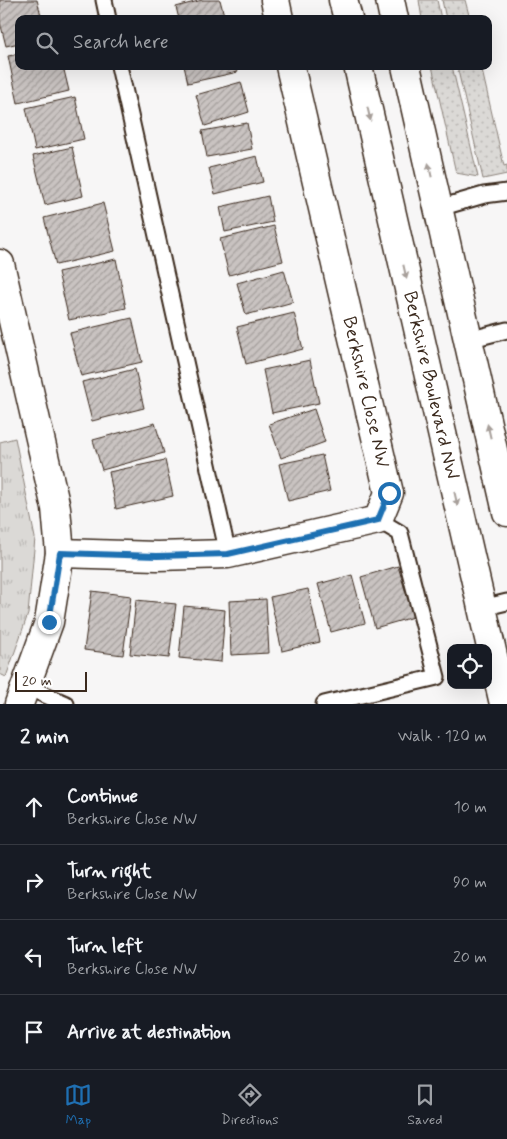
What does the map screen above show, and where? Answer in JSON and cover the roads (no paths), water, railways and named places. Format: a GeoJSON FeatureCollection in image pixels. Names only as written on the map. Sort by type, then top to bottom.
{"type":"FeatureCollection","features":[{"type":"Feature","properties":{"kind":"street"},"geometry":{"type":"LineString","coordinates":[[275,0],[278,15]]}},
{"type":"Feature","properties":{"kind":"street"},"geometry":{"type":"LineString","coordinates":[[343,0],[347,15]]}},
{"type":"Feature","properties":{"kind":"street"},"geometry":{"type":"LineString","coordinates":[[390,0],[393,15]]}},
{"type":"Feature","properties":{"kind":"street","name":"Berkshire Close NW"},"geometry":{"type":"LineString","coordinates":[[291,70],[389,493],[378,520]]}},
{"type":"Feature","properties":{"kind":"street","name":"Berkshire Boulevard NW"},"geometry":{"type":"LineString","coordinates":[[359,70],[494,605],[504,704]]}},
{"type":"Feature","properties":{"kind":"street"},"geometry":{"type":"LineString","coordinates":[[407,70],[507,512]]}},
{"type":"Feature","properties":{"kind":"street"},"geometry":{"type":"LineString","coordinates":[[0,264],[56,508],[60,553],[49,622],[23,696]]}},
{"type":"Feature","properties":{"kind":"street"},"geometry":{"type":"LineString","coordinates":[[60,553],[157,556],[228,554],[378,520]]}},
{"type":"Feature","properties":{"kind":"lane"},"geometry":{"type":"LineString","coordinates":[[104,0],[107,15]]}},
{"type":"Feature","properties":{"kind":"lane"},"geometry":{"type":"LineString","coordinates":[[120,70],[228,554]]}},
{"type":"Feature","properties":{"kind":"lane"},"geometry":{"type":"LineString","coordinates":[[439,208],[484,195],[507,192]]}},
{"type":"Feature","properties":{"kind":"lane"},"geometry":{"type":"LineString","coordinates":[[468,340],[507,330]]}},
{"type":"Feature","properties":{"kind":"lane"},"geometry":{"type":"LineString","coordinates":[[324,704],[437,677],[400,533],[378,520]]}},
{"type":"Feature","properties":{"kind":"lane"},"geometry":{"type":"LineString","coordinates":[[23,696],[66,704]]}}]}
